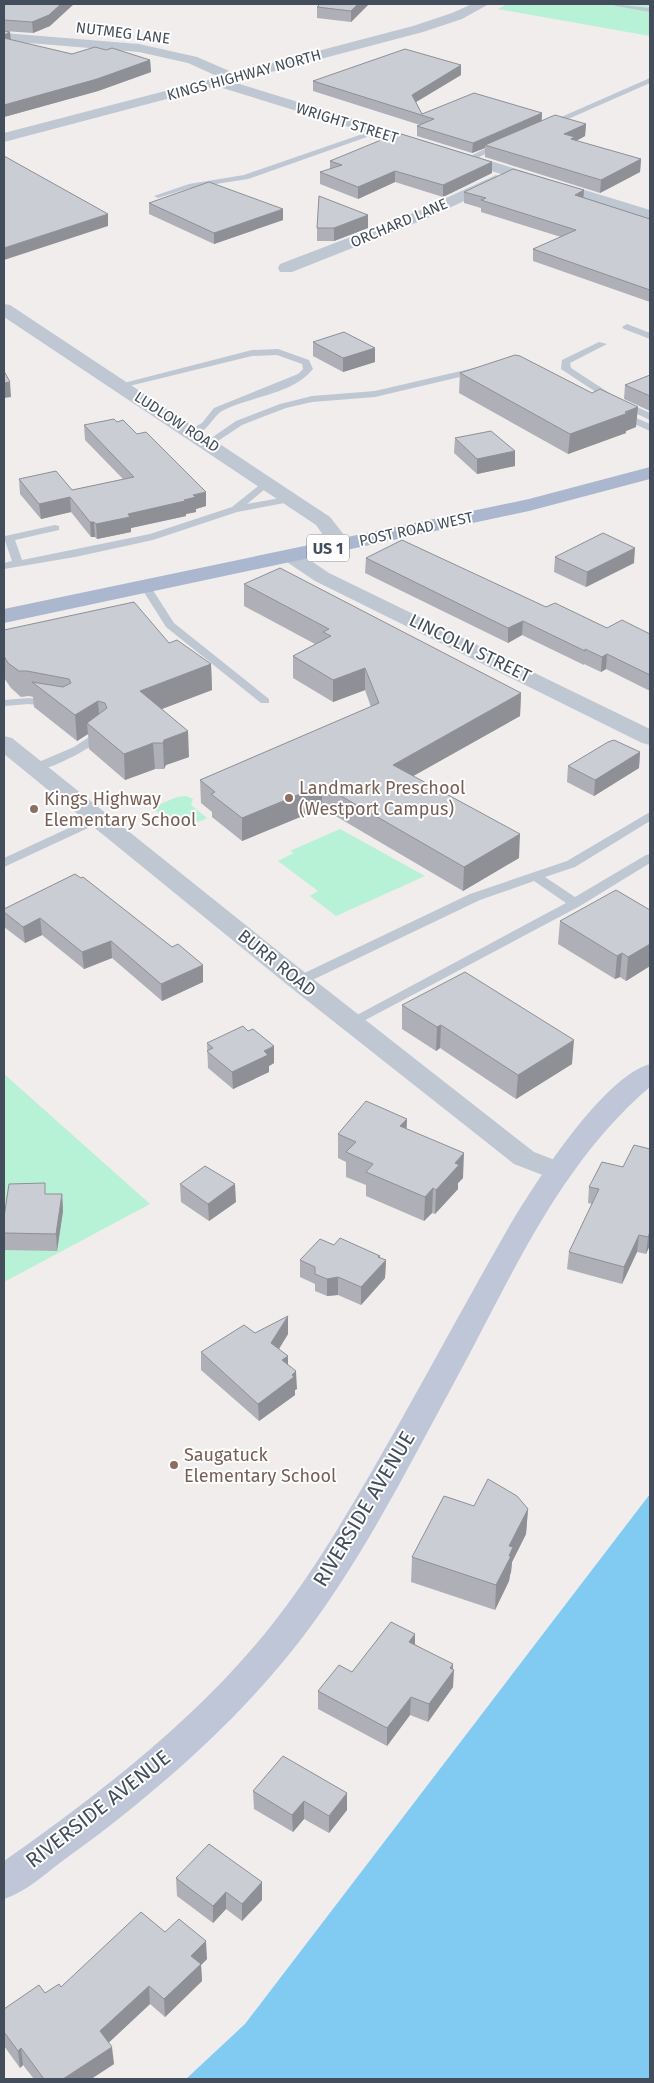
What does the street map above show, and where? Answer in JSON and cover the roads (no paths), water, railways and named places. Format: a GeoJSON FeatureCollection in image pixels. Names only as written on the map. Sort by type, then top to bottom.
{"type":"FeatureCollection","features":[{"type":"Feature","properties":{"kind":"main road","name":"POST ROAD WEST"},"geometry":{"type":"LineString","coordinates":[[4,616],[570,496],[650,473]]}},
{"type":"Feature","properties":{"kind":"main road","name":"RIVERSIDE AVENUE"},"geometry":{"type":"LineString","coordinates":[[4,1882],[58,1844],[136,1783],[195,1731],[278,1642],[327,1575],[360,1521],[520,1233],[558,1172],[610,1108],[650,1073]]}},
{"type":"Feature","properties":{"kind":"street","name":"KINGS HIGHWAY NORTH"},"geometry":{"type":"LineString","coordinates":[[4,138],[418,29],[457,16],[482,4]]}},
{"type":"Feature","properties":{"kind":"street","name":"NUTMEG LANE"},"geometry":{"type":"LineString","coordinates":[[4,37],[138,48],[192,60],[234,78]]}},
{"type":"Feature","properties":{"kind":"street","name":"WRIGHT STREET"},"geometry":{"type":"LineString","coordinates":[[217,82],[650,215]]}},
{"type":"Feature","properties":{"kind":"street","name":"ORCHARD LANE"},"geometry":{"type":"LineString","coordinates":[[286,268],[422,215],[510,173]]}},
{"type":"Feature","properties":{"kind":"street","name":"LUDLOW ROAD"},"geometry":{"type":"LineString","coordinates":[[4,309],[209,443],[323,521],[342,545]]}},
{"type":"Feature","properties":{"kind":"street","name":"LINCOLN STREET"},"geometry":{"type":"LineString","coordinates":[[291,556],[322,577],[650,738]]}},
{"type":"Feature","properties":{"kind":"street","name":"BURR ROAD"},"geometry":{"type":"LineString","coordinates":[[4,743],[299,981],[524,1158],[558,1172]]}},
{"type":"Feature","properties":{"kind":"lane"},"geometry":{"type":"LineString","coordinates":[[616,4],[650,10]]}},
{"type":"Feature","properties":{"kind":"lane"},"geometry":{"type":"LineString","coordinates":[[536,130],[650,80]]}},
{"type":"Feature","properties":{"kind":"lane"},"geometry":{"type":"LineString","coordinates":[[158,196],[188,186],[246,177],[377,132]]}},
{"type":"Feature","properties":{"kind":"lane"},"geometry":{"type":"LineString","coordinates":[[466,160],[510,141]]}},
{"type":"Feature","properties":{"kind":"lane"},"geometry":{"type":"LineString","coordinates":[[627,327],[650,336]]}},
{"type":"Feature","properties":{"kind":"lane"},"geometry":{"type":"LineString","coordinates":[[602,344],[565,362],[566,369],[614,400],[650,417]]}},
{"type":"Feature","properties":{"kind":"lane"},"geometry":{"type":"LineString","coordinates":[[121,385],[252,353],[278,352],[306,362],[308,369],[301,376],[222,407],[210,416],[209,422],[192,432]]}},
{"type":"Feature","properties":{"kind":"lane"},"geometry":{"type":"LineString","coordinates":[[209,443],[239,423],[283,406],[312,398],[375,394],[488,368]]}},
{"type":"Feature","properties":{"kind":"lane"},"geometry":{"type":"LineString","coordinates":[[604,407],[650,428]]}},
{"type":"Feature","properties":{"kind":"lane"},"geometry":{"type":"LineString","coordinates":[[235,509],[267,482]]}},
{"type":"Feature","properties":{"kind":"lane"},"geometry":{"type":"LineString","coordinates":[[4,566],[153,537],[235,509],[291,499]]}},
{"type":"Feature","properties":{"kind":"lane"},"geometry":{"type":"LineString","coordinates":[[18,564],[6,539],[55,528]]}},
{"type":"Feature","properties":{"kind":"lane"},"geometry":{"type":"LineString","coordinates":[[145,586],[158,616],[265,700]]}},
{"type":"Feature","properties":{"kind":"lane"},"geometry":{"type":"LineString","coordinates":[[4,703],[29,701],[65,708]]}},
{"type":"Feature","properties":{"kind":"lane"},"geometry":{"type":"LineString","coordinates":[[33,767],[78,749],[93,741],[101,732]]}},
{"type":"Feature","properties":{"kind":"lane"},"geometry":{"type":"LineString","coordinates":[[299,981],[475,897],[504,886],[536,878],[571,864],[650,816]]}},
{"type":"Feature","properties":{"kind":"lane"},"geometry":{"type":"LineString","coordinates":[[4,863],[97,819]]}},
{"type":"Feature","properties":{"kind":"lane"},"geometry":{"type":"LineString","coordinates":[[351,1022],[574,903],[650,858]]}},
{"type":"Feature","properties":{"kind":"lane"},"geometry":{"type":"LineString","coordinates":[[536,878],[574,903]]}},
{"type":"Feature","properties":{"kind":"water"},"geometry":{"type":"Polygon","coordinates":[[[650,1494],[650,2079],[186,2079],[245,2024],[650,1494]]]}},
{"type":"Feature","properties":{"kind":"place","name":"Landmark Preschool (Westport Campus)"},"geometry":{"type":"Point","coordinates":[289,798]}},
{"type":"Feature","properties":{"kind":"place","name":"Kings Highway Elementary School"},"geometry":{"type":"Point","coordinates":[34,809]}},
{"type":"Feature","properties":{"kind":"place","name":"Saugatuck Elementary School"},"geometry":{"type":"Point","coordinates":[174,1465]}}]}
